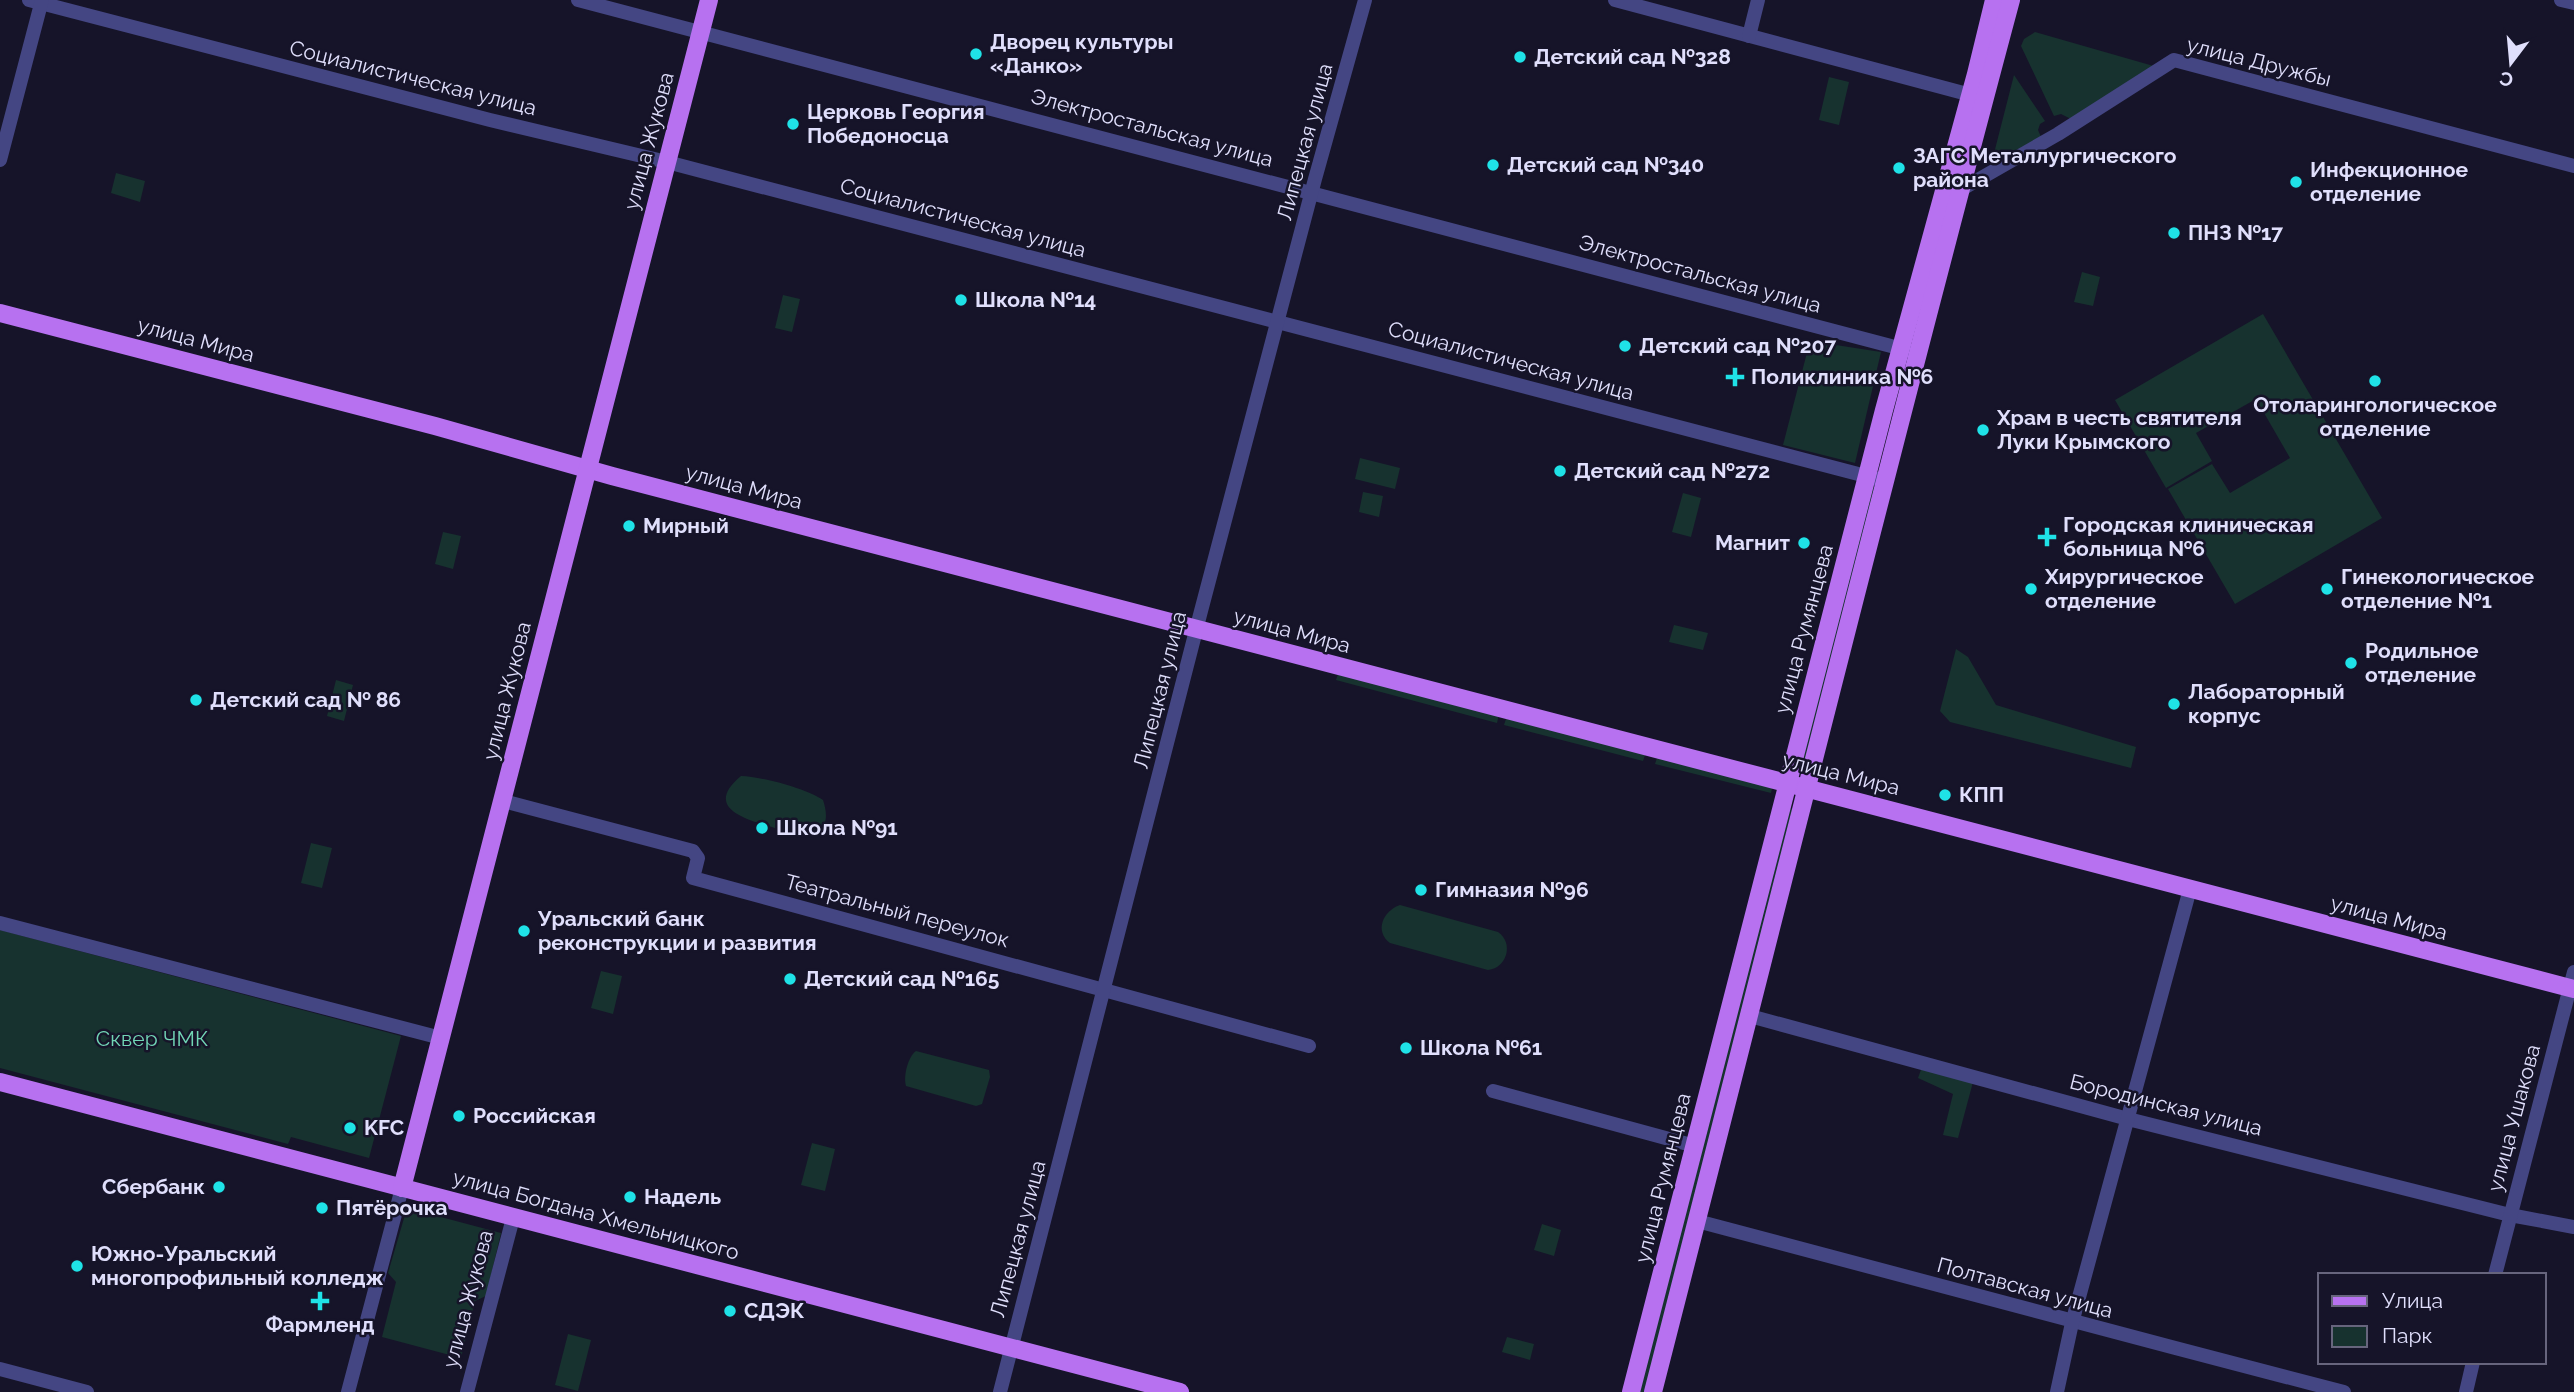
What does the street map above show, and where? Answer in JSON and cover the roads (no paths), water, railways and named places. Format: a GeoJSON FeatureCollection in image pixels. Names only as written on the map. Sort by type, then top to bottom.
{"type":"FeatureCollection","features":[{"type":"Feature","properties":{"kind":"main road","name":"улица Жукова"},"geometry":{"type":"LineString","coordinates":[[402,1188],[709,0]]}},
{"type":"Feature","properties":{"kind":"main road","name":"улица Румянцева"},"geometry":{"type":"LineString","coordinates":[[1909,350],[1962,189],[1995,31],[1994,0]]}},
{"type":"Feature","properties":{"kind":"main road","name":"улица Румянцева"},"geometry":{"type":"LineString","coordinates":[[1632,1392],[1695,1146],[1796,786],[1909,350],[1971,95],[1995,31],[2011,0]]}},
{"type":"Feature","properties":{"kind":"main road","name":"улица Мира"},"geometry":{"type":"LineString","coordinates":[[0,313],[435,426],[586,470],[2190,889],[2573,983]]}},
{"type":"Feature","properties":{"kind":"main road","name":"улица Румянцева"},"geometry":{"type":"LineString","coordinates":[[1653,1392],[1749,1016],[1796,786]]}},
{"type":"Feature","properties":{"kind":"main road","name":"улица Богдана Хмельницкого"},"geometry":{"type":"LineString","coordinates":[[0,1082],[1180,1392]]}},
{"type":"Feature","properties":{"kind":"street","name":"Электростальская улица"},"geometry":{"type":"LineString","coordinates":[[578,0],[1909,350]]}},
{"type":"Feature","properties":{"kind":"street","name":"Липецкая улица"},"geometry":{"type":"LineString","coordinates":[[1000,1392],[1197,629],[1365,0]]}},
{"type":"Feature","properties":{"kind":"street"},"geometry":{"type":"LineString","coordinates":[[1615,0],[1971,95]]}},
{"type":"Feature","properties":{"kind":"street"},"geometry":{"type":"LineString","coordinates":[[1749,36],[1758,0]]}},
{"type":"Feature","properties":{"kind":"street"},"geometry":{"type":"LineString","coordinates":[[2561,0],[2574,3]]}},
{"type":"Feature","properties":{"kind":"street"},"geometry":{"type":"LineString","coordinates":[[0,160],[38,1]]}},
{"type":"Feature","properties":{"kind":"street","name":"Социалистическая улица"},"geometry":{"type":"LineString","coordinates":[[38,1],[478,117],[667,162],[1876,478]]}},
{"type":"Feature","properties":{"kind":"street","name":"улица Дружбы"},"geometry":{"type":"LineString","coordinates":[[1962,189],[2058,134],[2174,60],[2574,166]]}},
{"type":"Feature","properties":{"kind":"street","name":"Театральный переулок"},"geometry":{"type":"LineString","coordinates":[[503,801],[693,850],[698,858],[693,878],[1309,1045]]}},
{"type":"Feature","properties":{"kind":"street"},"geometry":{"type":"LineString","coordinates":[[2057,1392],[2072,1323],[2190,889]]}},
{"type":"Feature","properties":{"kind":"street"},"geometry":{"type":"LineString","coordinates":[[0,923],[441,1038]]}},
{"type":"Feature","properties":{"kind":"street","name":"улица Ушакова"},"geometry":{"type":"LineString","coordinates":[[2496,1273],[2573,983]]}},
{"type":"Feature","properties":{"kind":"street","name":"Бородинская улица"},"geometry":{"type":"LineString","coordinates":[[1749,1016],[2128,1119],[2510,1215],[2574,1227]]}},
{"type":"Feature","properties":{"kind":"street"},"geometry":{"type":"LineString","coordinates":[[1493,1091],[1695,1146]]}},
{"type":"Feature","properties":{"kind":"street","name":"улица Жукова"},"geometry":{"type":"LineString","coordinates":[[348,1392],[402,1188]]}},
{"type":"Feature","properties":{"kind":"street","name":"улица Жукова"},"geometry":{"type":"LineString","coordinates":[[467,1392],[513,1217]]}},
{"type":"Feature","properties":{"kind":"street","name":"Полтавская улица"},"geometry":{"type":"LineString","coordinates":[[1697,1221],[2072,1323],[2343,1392]]}},
{"type":"Feature","properties":{"kind":"street"},"geometry":{"type":"LineString","coordinates":[[2466,1392],[2473,1364]]}},
{"type":"Feature","properties":{"kind":"street"},"geometry":{"type":"LineString","coordinates":[[0,1369],[87,1392]]}},
{"type":"Feature","properties":{"kind":"place","name":"Дворец культуры «Данко»"},"geometry":{"type":"Point","coordinates":[976,54]}},
{"type":"Feature","properties":{"kind":"place","name":"Детский сад №328"},"geometry":{"type":"Point","coordinates":[1520,57]}},
{"type":"Feature","properties":{"kind":"place","name":"Церковь Георгия Победоносца"},"geometry":{"type":"Point","coordinates":[793,124]}},
{"type":"Feature","properties":{"kind":"place","name":"Детский сад №340"},"geometry":{"type":"Point","coordinates":[1493,165]}},
{"type":"Feature","properties":{"kind":"place","name":"ЗАГС Металлургического района"},"geometry":{"type":"Point","coordinates":[1899,168]}},
{"type":"Feature","properties":{"kind":"place","name":"Инфекционное отделение"},"geometry":{"type":"Point","coordinates":[2296,182]}},
{"type":"Feature","properties":{"kind":"place","name":"ПНЗ №17"},"geometry":{"type":"Point","coordinates":[2174,233]}},
{"type":"Feature","properties":{"kind":"place","name":"Школа №14"},"geometry":{"type":"Point","coordinates":[961,300]}},
{"type":"Feature","properties":{"kind":"place","name":"Детский сад №207"},"geometry":{"type":"Point","coordinates":[1625,346]}},
{"type":"Feature","properties":{"kind":"place","name":"Поликлиника №6"},"geometry":{"type":"Point","coordinates":[1735,377]}},
{"type":"Feature","properties":{"kind":"place","name":"Отоларингологическое отделение"},"geometry":{"type":"Point","coordinates":[2375,381]}},
{"type":"Feature","properties":{"kind":"place","name":"Храм в честь святителя Луки Крымского"},"geometry":{"type":"Point","coordinates":[1983,430]}},
{"type":"Feature","properties":{"kind":"place","name":"Детский сад №272"},"geometry":{"type":"Point","coordinates":[1560,471]}},
{"type":"Feature","properties":{"kind":"place","name":"Мирный"},"geometry":{"type":"Point","coordinates":[629,526]}},
{"type":"Feature","properties":{"kind":"place","name":"Городская клиническая больница №6"},"geometry":{"type":"Point","coordinates":[2047,537]}},
{"type":"Feature","properties":{"kind":"place","name":"Магнит"},"geometry":{"type":"Point","coordinates":[1804,543]}},
{"type":"Feature","properties":{"kind":"place","name":"Хирургическое отделение"},"geometry":{"type":"Point","coordinates":[2031,589]}},
{"type":"Feature","properties":{"kind":"place","name":"Гинекологическое отделение №1"},"geometry":{"type":"Point","coordinates":[2327,589]}},
{"type":"Feature","properties":{"kind":"place","name":"Родильное отделение"},"geometry":{"type":"Point","coordinates":[2351,663]}},
{"type":"Feature","properties":{"kind":"place","name":"Детский сад № 86"},"geometry":{"type":"Point","coordinates":[196,700]}},
{"type":"Feature","properties":{"kind":"place","name":"Лабораторный корпус"},"geometry":{"type":"Point","coordinates":[2174,704]}},
{"type":"Feature","properties":{"kind":"place","name":"КПП"},"geometry":{"type":"Point","coordinates":[1945,795]}},
{"type":"Feature","properties":{"kind":"place","name":"Школа №91"},"geometry":{"type":"Point","coordinates":[762,828]}},
{"type":"Feature","properties":{"kind":"place","name":"Гимназия №96"},"geometry":{"type":"Point","coordinates":[1421,890]}},
{"type":"Feature","properties":{"kind":"place","name":"Уральский банк реконструкции и развития"},"geometry":{"type":"Point","coordinates":[524,931]}},
{"type":"Feature","properties":{"kind":"place","name":"Детский сад №165"},"geometry":{"type":"Point","coordinates":[790,979]}},
{"type":"Feature","properties":{"kind":"place","name":"Школа №61"},"geometry":{"type":"Point","coordinates":[1406,1048]}},
{"type":"Feature","properties":{"kind":"place","name":"Российская"},"geometry":{"type":"Point","coordinates":[459,1116]}},
{"type":"Feature","properties":{"kind":"place","name":"KFC"},"geometry":{"type":"Point","coordinates":[350,1128]}},
{"type":"Feature","properties":{"kind":"place","name":"Сбербанк"},"geometry":{"type":"Point","coordinates":[219,1187]}},
{"type":"Feature","properties":{"kind":"place","name":"Надель"},"geometry":{"type":"Point","coordinates":[630,1197]}},
{"type":"Feature","properties":{"kind":"place","name":"Пятёрочка"},"geometry":{"type":"Point","coordinates":[322,1208]}},
{"type":"Feature","properties":{"kind":"place","name":"Южно-Уральский многопрофильный колледж"},"geometry":{"type":"Point","coordinates":[77,1266]}},
{"type":"Feature","properties":{"kind":"place","name":"Фармленд"},"geometry":{"type":"Point","coordinates":[320,1301]}},
{"type":"Feature","properties":{"kind":"place","name":"СДЭК"},"geometry":{"type":"Point","coordinates":[730,1311]}},
{"type":"Feature","properties":{"kind":"park label","name":"Сквер ЧМК"},"geometry":{"type":"Point","coordinates":[152,1039]}}]}
